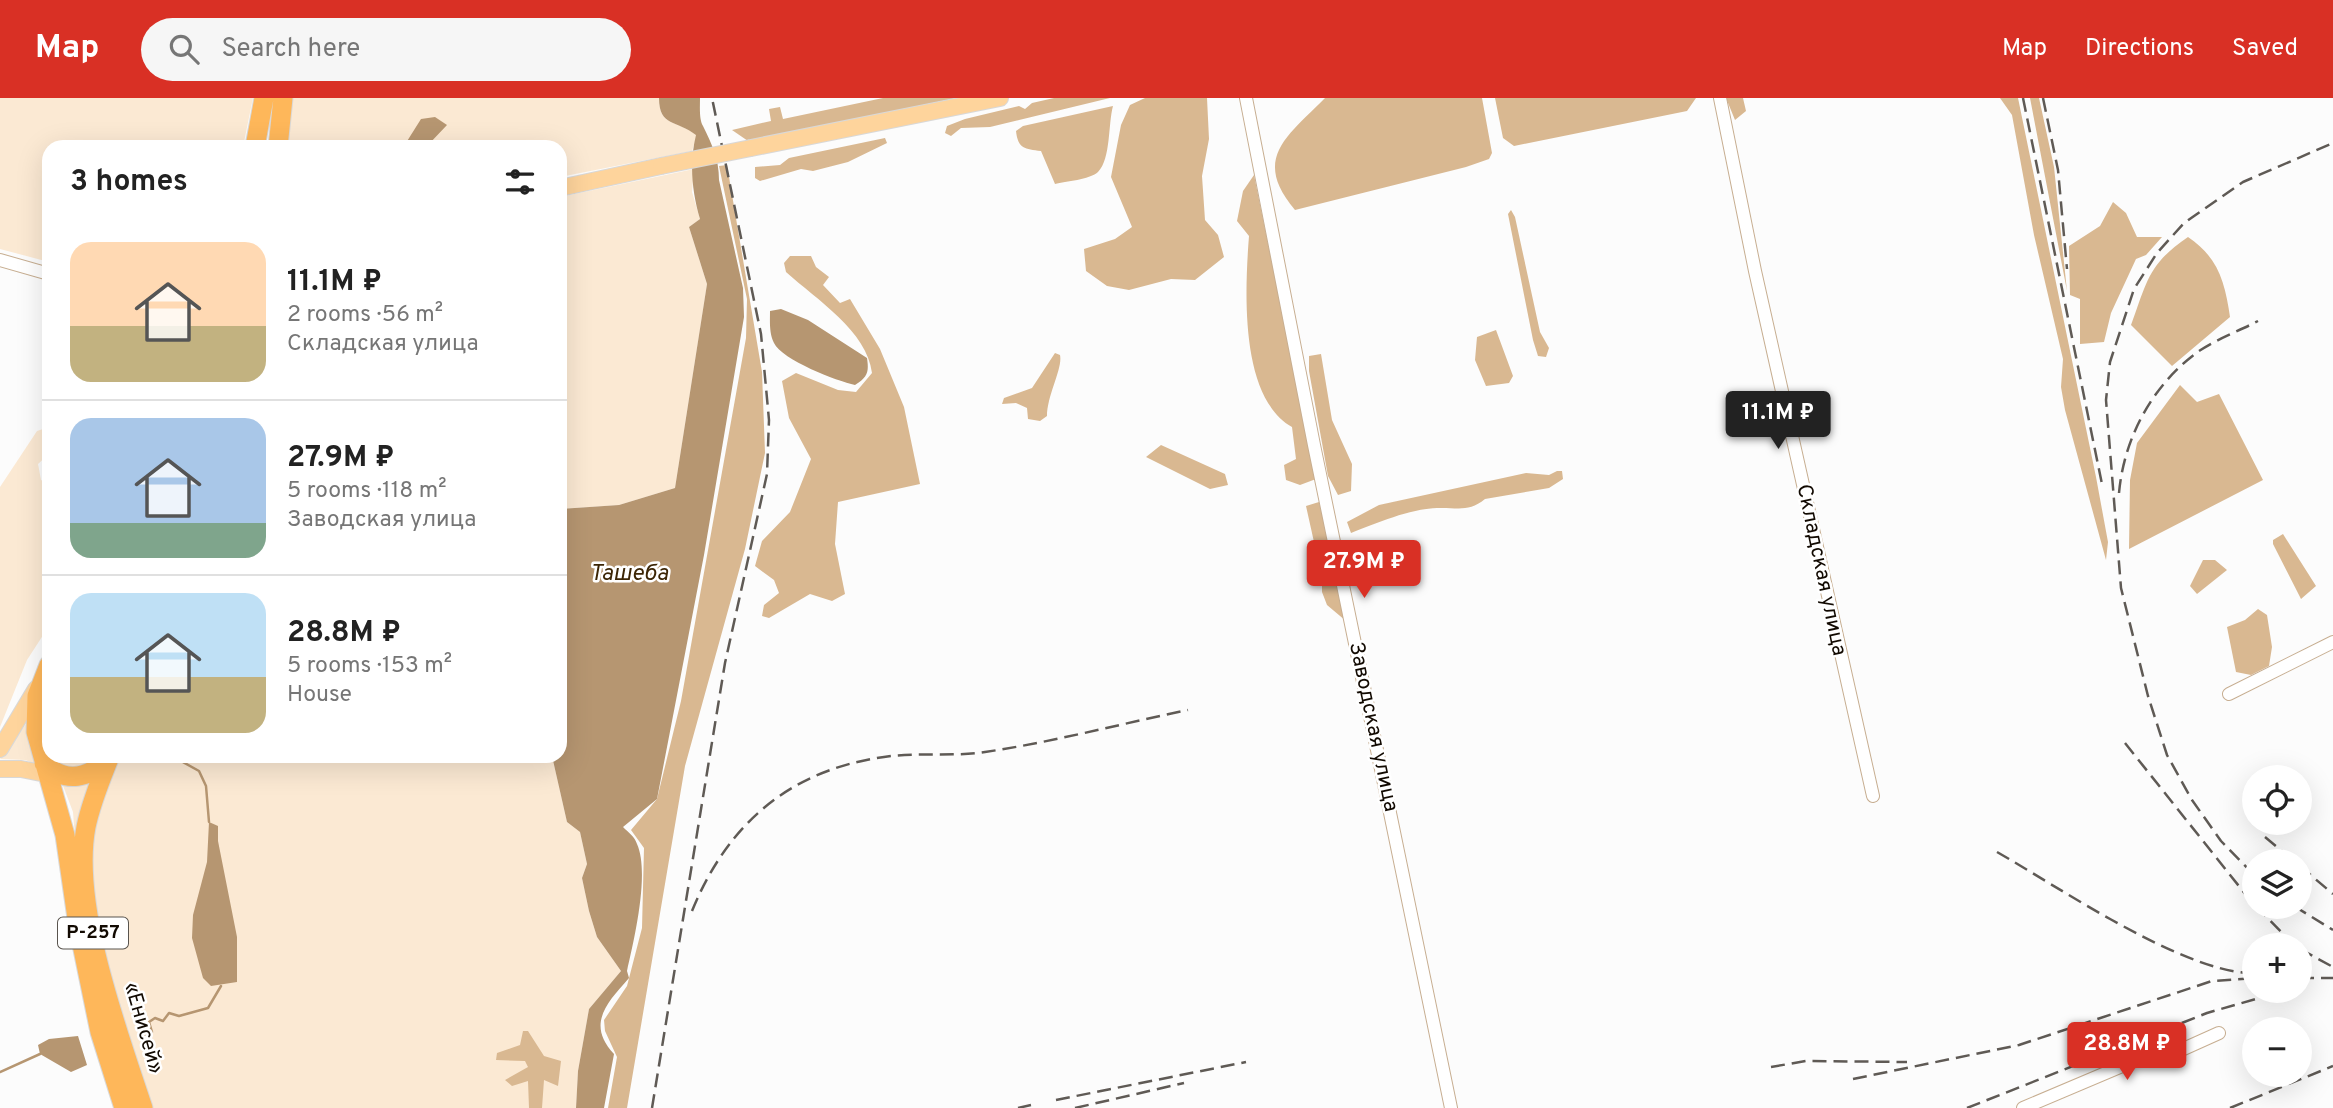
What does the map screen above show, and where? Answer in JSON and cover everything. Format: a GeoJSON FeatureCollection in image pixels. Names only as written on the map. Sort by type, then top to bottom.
{"type":"FeatureCollection","features":[{"type":"Feature","properties":{"kind":"highway"},"geometry":{"type":"LineString","coordinates":[[256,140],[264,98]]}},
{"type":"Feature","properties":{"kind":"highway"},"geometry":{"type":"LineString","coordinates":[[279,140],[283,98]]}},
{"type":"Feature","properties":{"kind":"highway","name":"«Енисей»"},"geometry":{"type":"LineString","coordinates":[[42,684],[34,715],[42,740]]}},
{"type":"Feature","properties":{"kind":"highway","name":"«Енисей»"},"geometry":{"type":"LineString","coordinates":[[49,763],[100,1032],[124,1108]]}},
{"type":"Feature","properties":{"kind":"highway","name":"«Енисей»"},"geometry":{"type":"LineString","coordinates":[[52,771],[77,778],[88,774],[101,763]]}},
{"type":"Feature","properties":{"kind":"highway","name":"«Енисей»"},"geometry":{"type":"LineString","coordinates":[[108,763],[86,829],[84,872],[91,923],[111,1003],[143,1108]]}},
{"type":"Feature","properties":{"kind":"main road"},"geometry":{"type":"LineString","coordinates":[[567,186],[1000,98]]}},
{"type":"Feature","properties":{"kind":"main road"},"geometry":{"type":"LineString","coordinates":[[0,749],[42,678]]}},
{"type":"Feature","properties":{"kind":"main road"},"geometry":{"type":"LineString","coordinates":[[0,769],[52,771]]}},
{"type":"Feature","properties":{"kind":"main road"},"geometry":{"type":"LineString","coordinates":[[21,769],[37,780],[60,814]]}},
{"type":"Feature","properties":{"kind":"street","name":"Заводская улица"},"geometry":{"type":"LineString","coordinates":[[1246,98],[1314,445],[1451,1108]]}},
{"type":"Feature","properties":{"kind":"street","name":"Складская улица"},"geometry":{"type":"LineString","coordinates":[[1720,98],[1872,796]]}},
{"type":"Feature","properties":{"kind":"street"},"geometry":{"type":"LineString","coordinates":[[0,260],[42,272]]}},
{"type":"Feature","properties":{"kind":"street"},"geometry":{"type":"LineString","coordinates":[[2229,694],[2333,642]]}},
{"type":"Feature","properties":{"kind":"street"},"geometry":{"type":"LineString","coordinates":[[2023,1108],[2134,1061],[2170,1055],[2219,1033]]}},
{"type":"Feature","properties":{"kind":"shaded area"},"geometry":{"type":"Polygon","coordinates":[[[0,98],[253,98],[244,140],[42,140],[42,260],[0,249],[0,98]]]}},
{"type":"Feature","properties":{"kind":"shaded area"},"geometry":{"type":"Polygon","coordinates":[[[291,98],[659,98],[662,114],[670,122],[697,135],[692,151],[567,176],[567,140],[288,140],[291,98]]]}},
{"type":"Feature","properties":{"kind":"shaded area"},"geometry":{"type":"Polygon","coordinates":[[[883,98],[957,98],[748,141],[732,130],[771,121],[769,109],[780,107],[783,119],[883,98]]]}},
{"type":"Feature","properties":{"kind":"shaded area"},"geometry":{"type":"Polygon","coordinates":[[[1054,98],[1110,98],[990,127],[961,128],[951,136],[945,133],[947,126],[965,119],[1019,106],[1025,109],[1032,103],[1054,98]]]}},
{"type":"Feature","properties":{"kind":"shaded area"},"geometry":{"type":"Polygon","coordinates":[[[1145,98],[1207,98],[1209,139],[1202,176],[1205,220],[1218,235],[1224,257],[1195,280],[1171,279],[1129,290],[1107,286],[1086,271],[1084,249],[1115,239],[1132,227],[1111,177],[1121,125],[1130,105],[1145,98]]]}},
{"type":"Feature","properties":{"kind":"shaded area"},"geometry":{"type":"Polygon","coordinates":[[[1325,98],[1482,98],[1492,153],[1489,159],[1466,167],[1295,210],[1282,192],[1276,176],[1275,162],[1288,136],[1325,98]]]}},
{"type":"Feature","properties":{"kind":"shaded area"},"geometry":{"type":"Polygon","coordinates":[[[1495,98],[1696,98],[1687,111],[1514,146],[1503,138],[1495,98]]]}},
{"type":"Feature","properties":{"kind":"shaded area"},"geometry":{"type":"Polygon","coordinates":[[[1726,98],[1743,98],[1746,111],[1735,120],[1726,98]]]}},
{"type":"Feature","properties":{"kind":"shaded area"},"geometry":{"type":"Polygon","coordinates":[[[2000,98],[2018,98],[2096,477],[2108,542],[2106,560],[2065,410],[2061,387],[2063,359],[2034,235],[2012,115],[2000,98]]]}},
{"type":"Feature","properties":{"kind":"shaded area"},"geometry":{"type":"Polygon","coordinates":[[[2030,98],[2039,98],[2054,167],[2067,291],[2030,98]]]}},
{"type":"Feature","properties":{"kind":"shaded area"},"geometry":{"type":"Polygon","coordinates":[[[1113,106],[1105,159],[1098,172],[1089,177],[1055,184],[1041,151],[1027,149],[1018,141],[1016,131],[1023,126],[1113,106]]]}},
{"type":"Feature","properties":{"kind":"shaded area"},"geometry":{"type":"Polygon","coordinates":[[[885,138],[887,143],[848,162],[813,171],[801,169],[760,181],[755,178],[755,167],[780,165],[789,158],[885,138]]]}},
{"type":"Feature","properties":{"kind":"shaded area"},"geometry":{"type":"Polygon","coordinates":[[[727,165],[762,372],[765,453],[745,549],[685,766],[627,1108],[608,1108],[617,1057],[605,1031],[604,1020],[627,986],[642,928],[644,848],[631,830],[657,799],[681,701],[746,338],[747,299],[719,166],[727,165]]]}},
{"type":"Feature","properties":{"kind":"shaded area"},"geometry":{"type":"Polygon","coordinates":[[[694,169],[692,192],[700,219],[689,227],[707,284],[675,488],[619,505],[567,509],[567,196],[694,169]]]}},
{"type":"Feature","properties":{"kind":"shaded area"},"geometry":{"type":"Polygon","coordinates":[[[1254,175],[1316,479],[1300,485],[1286,480],[1284,465],[1296,459],[1292,427],[1275,412],[1262,392],[1249,340],[1249,236],[1237,221],[1243,191],[1254,175]]]}},
{"type":"Feature","properties":{"kind":"shaded area"},"geometry":{"type":"Polygon","coordinates":[[[2113,202],[2126,213],[2137,237],[2162,237],[2146,255],[2136,259],[2111,313],[2104,342],[2080,344],[2080,299],[2070,295],[2069,246],[2100,226],[2113,202]]]}},
{"type":"Feature","properties":{"kind":"shaded area"},"geometry":{"type":"Polygon","coordinates":[[[1511,210],[1515,217],[1540,332],[1549,348],[1546,357],[1538,356],[1533,340],[1508,214],[1511,210]]]}},
{"type":"Feature","properties":{"kind":"shaded area"},"geometry":{"type":"Polygon","coordinates":[[[2188,237],[2207,253],[2218,271],[2226,293],[2230,317],[2172,366],[2131,325],[2150,275],[2164,256],[2188,237]]]}},
{"type":"Feature","properties":{"kind":"shaded area"},"geometry":{"type":"Polygon","coordinates":[[[790,256],[811,256],[816,267],[829,277],[823,285],[840,303],[850,299],[880,349],[904,407],[920,484],[838,502],[835,544],[845,594],[832,601],[810,594],[769,618],[762,616],[764,605],[779,593],[774,580],[755,566],[762,541],[790,512],[811,459],[789,418],[782,381],[796,373],[838,390],[856,392],[872,373],[861,343],[851,330],[786,272],[784,263],[790,256]]]}},
{"type":"Feature","properties":{"kind":"shaded area"},"geometry":{"type":"Polygon","coordinates":[[[1496,330],[1513,376],[1509,383],[1486,386],[1475,360],[1477,337],[1496,330]]]}},
{"type":"Feature","properties":{"kind":"shaded area"},"geometry":{"type":"Polygon","coordinates":[[[1055,353],[1060,355],[1060,360],[1047,416],[1040,421],[1028,419],[1027,408],[1016,403],[1002,404],[1004,398],[1032,388],[1055,353]]]}},
{"type":"Feature","properties":{"kind":"shaded area"},"geometry":{"type":"Polygon","coordinates":[[[1321,354],[1332,420],[1352,464],[1351,491],[1338,495],[1328,476],[1309,371],[1309,356],[1321,354]]]}},
{"type":"Feature","properties":{"kind":"shaded area"},"geometry":{"type":"Polygon","coordinates":[[[2180,385],[2197,402],[2219,394],[2263,480],[2129,549],[2130,480],[2137,443],[2180,385]]]}},
{"type":"Feature","properties":{"kind":"shaded area"},"geometry":{"type":"Polygon","coordinates":[[[42,429],[42,460],[38,464],[42,480],[42,637],[27,660],[0,727],[0,487],[37,431],[42,429]]]}},
{"type":"Feature","properties":{"kind":"shaded area"},"geometry":{"type":"Polygon","coordinates":[[[1161,445],[1225,474],[1228,485],[1210,489],[1146,457],[1161,445]]]}},
{"type":"Feature","properties":{"kind":"shaded area"},"geometry":{"type":"Polygon","coordinates":[[[1562,471],[1563,479],[1549,488],[1485,499],[1467,508],[1415,511],[1351,533],[1347,522],[1379,505],[1526,473],[1549,475],[1562,471]]]}},
{"type":"Feature","properties":{"kind":"shaded area"},"geometry":{"type":"Polygon","coordinates":[[[1319,502],[1345,604],[1346,621],[1327,605],[1322,592],[1322,578],[1306,506],[1319,502]]]}},
{"type":"Feature","properties":{"kind":"shaded area"},"geometry":{"type":"Polygon","coordinates":[[[2283,534],[2316,586],[2301,599],[2273,544],[2273,540],[2283,534]]]}},
{"type":"Feature","properties":{"kind":"shaded area"},"geometry":{"type":"Polygon","coordinates":[[[2203,560],[2215,560],[2227,570],[2197,594],[2190,586],[2203,560]]]}},
{"type":"Feature","properties":{"kind":"shaded area"},"geometry":{"type":"Polygon","coordinates":[[[2258,609],[2267,615],[2272,647],[2269,666],[2251,675],[2236,672],[2227,627],[2245,620],[2258,609]]]}},
{"type":"Feature","properties":{"kind":"shaded area"},"geometry":{"type":"Polygon","coordinates":[[[26,724],[28,739],[39,765],[25,760],[0,759],[26,724]]]}},
{"type":"Feature","properties":{"kind":"shaded area"},"geometry":{"type":"Polygon","coordinates":[[[57,763],[94,763],[91,766],[63,769],[57,763]]]}},
{"type":"Feature","properties":{"kind":"shaded area"},"geometry":{"type":"Polygon","coordinates":[[[116,763],[554,763],[567,822],[580,832],[587,864],[582,878],[597,937],[621,971],[589,1009],[578,1071],[576,1108],[152,1108],[109,970],[93,895],[91,831],[102,793],[116,763]]]}},
{"type":"Feature","properties":{"kind":"shaded area"},"geometry":{"type":"Polygon","coordinates":[[[95,780],[78,876],[73,812],[62,783],[95,780]]]}},
{"type":"Feature","properties":{"kind":"shaded area"},"geometry":{"type":"Polygon","coordinates":[[[523,1031],[528,1031],[544,1056],[561,1061],[558,1086],[544,1080],[542,1108],[529,1108],[528,1081],[512,1086],[505,1080],[528,1067],[525,1061],[496,1060],[497,1053],[520,1045],[523,1031]]]}},
{"type":"Feature","properties":{"kind":"water","name":"Ташеба"},"geometry":{"type":"Polygon","coordinates":[[[659,98],[700,98],[701,120],[716,158],[743,288],[744,317],[704,555],[657,799],[623,827],[633,837],[641,857],[641,889],[637,925],[627,971],[629,978],[607,1005],[601,1023],[601,1033],[614,1054],[604,1108],[576,1108],[578,1071],[589,1009],[621,971],[597,937],[582,878],[587,864],[580,832],[567,822],[554,763],[567,763],[567,509],[619,505],[675,488],[707,284],[689,227],[700,219],[692,177],[696,135],[670,122],[662,114],[659,98]]]}},
{"type":"Feature","properties":{"kind":"water"},"geometry":{"type":"Polygon","coordinates":[[[435,117],[447,125],[433,140],[408,140],[421,119],[435,117]]]}},
{"type":"Feature","properties":{"kind":"water"},"geometry":{"type":"Polygon","coordinates":[[[781,309],[808,320],[867,358],[868,371],[865,377],[855,385],[847,383],[811,369],[779,350],[771,335],[770,311],[781,309]]]}},
{"type":"Feature","properties":{"kind":"water"},"geometry":{"type":"Polygon","coordinates":[[[209,822],[218,826],[218,841],[237,937],[237,982],[211,986],[203,978],[192,938],[193,915],[207,862],[209,822]]]}},
{"type":"Feature","properties":{"kind":"water"},"geometry":{"type":"Polygon","coordinates":[[[78,1036],[87,1065],[71,1072],[40,1054],[38,1045],[49,1039],[78,1036]]]}},
{"type":"Feature","properties":{"kind":"waterway"},"geometry":{"type":"LineString","coordinates":[[185,763],[199,771],[206,786],[209,822]]}},
{"type":"Feature","properties":{"kind":"waterway"},"geometry":{"type":"LineString","coordinates":[[141,1039],[152,1032],[149,1022],[155,1018],[163,1021],[169,1013],[179,1016],[208,1008],[221,986]]}},
{"type":"Feature","properties":{"kind":"waterway"},"geometry":{"type":"LineString","coordinates":[[0,1072],[40,1054]]}},
{"type":"Feature","properties":{"kind":"railway"},"geometry":{"type":"LineString","coordinates":[[652,1108],[725,663],[767,474],[769,420],[761,334],[712,98]]}},
{"type":"Feature","properties":{"kind":"railway"},"geometry":{"type":"LineString","coordinates":[[2023,98],[2103,489]]}},
{"type":"Feature","properties":{"kind":"railway"},"geometry":{"type":"LineString","coordinates":[[2043,98],[2058,170],[2067,269]]}},
{"type":"Feature","properties":{"kind":"railway"},"geometry":{"type":"LineString","coordinates":[[2242,863],[2221,841],[2192,800],[2167,755],[2148,696],[2121,588],[2106,400],[2110,362],[2134,289],[2157,253],[2184,223],[2243,182],[2333,143]]}},
{"type":"Feature","properties":{"kind":"railway"},"geometry":{"type":"LineString","coordinates":[[2119,493],[2122,472],[2134,432],[2168,379],[2199,351],[2258,321]]}},
{"type":"Feature","properties":{"kind":"railway"},"geometry":{"type":"LineString","coordinates":[[692,911],[723,852],[743,828],[791,789],[819,774],[884,757],[972,753],[1010,748],[1188,710]]}},
{"type":"Feature","properties":{"kind":"railway"},"geometry":{"type":"LineString","coordinates":[[2125,743],[2242,890]]}},
{"type":"Feature","properties":{"kind":"railway"},"geometry":{"type":"LineString","coordinates":[[2265,837],[2280,849]]}},
{"type":"Feature","properties":{"kind":"railway"},"geometry":{"type":"LineString","coordinates":[[1997,852],[2085,905],[2154,942],[2219,968],[2242,972]]}},
{"type":"Feature","properties":{"kind":"railway"},"geometry":{"type":"LineString","coordinates":[[2312,876],[2333,894]]}},
{"type":"Feature","properties":{"kind":"railway"},"geometry":{"type":"LineString","coordinates":[[2312,917],[2333,930]]}},
{"type":"Feature","properties":{"kind":"railway"},"geometry":{"type":"LineString","coordinates":[[2269,919],[2282,933]]}},
{"type":"Feature","properties":{"kind":"railway"},"geometry":{"type":"LineString","coordinates":[[2312,956],[2333,967]]}},
{"type":"Feature","properties":{"kind":"railway"},"geometry":{"type":"LineString","coordinates":[[2312,978],[2333,978]]}},
{"type":"Feature","properties":{"kind":"railway"},"geometry":{"type":"LineString","coordinates":[[1853,1079],[2019,1045],[2212,981],[2242,979]]}},
{"type":"Feature","properties":{"kind":"railway"},"geometry":{"type":"LineString","coordinates":[[1967,1108],[2207,1013],[2242,1003]]}},
{"type":"Feature","properties":{"kind":"railway"},"geometry":{"type":"LineString","coordinates":[[1771,1067],[1806,1061],[1907,1062]]}},
{"type":"Feature","properties":{"kind":"railway"},"geometry":{"type":"LineString","coordinates":[[1056,1100],[1246,1062]]}},
{"type":"Feature","properties":{"kind":"railway"},"geometry":{"type":"LineString","coordinates":[[2230,1108],[2333,1066]]}},
{"type":"Feature","properties":{"kind":"railway"},"geometry":{"type":"LineString","coordinates":[[1075,1108],[1184,1083]]}},
{"type":"Feature","properties":{"kind":"railway"},"geometry":{"type":"LineString","coordinates":[[1018,1108],[1031,1105]]}}]}
